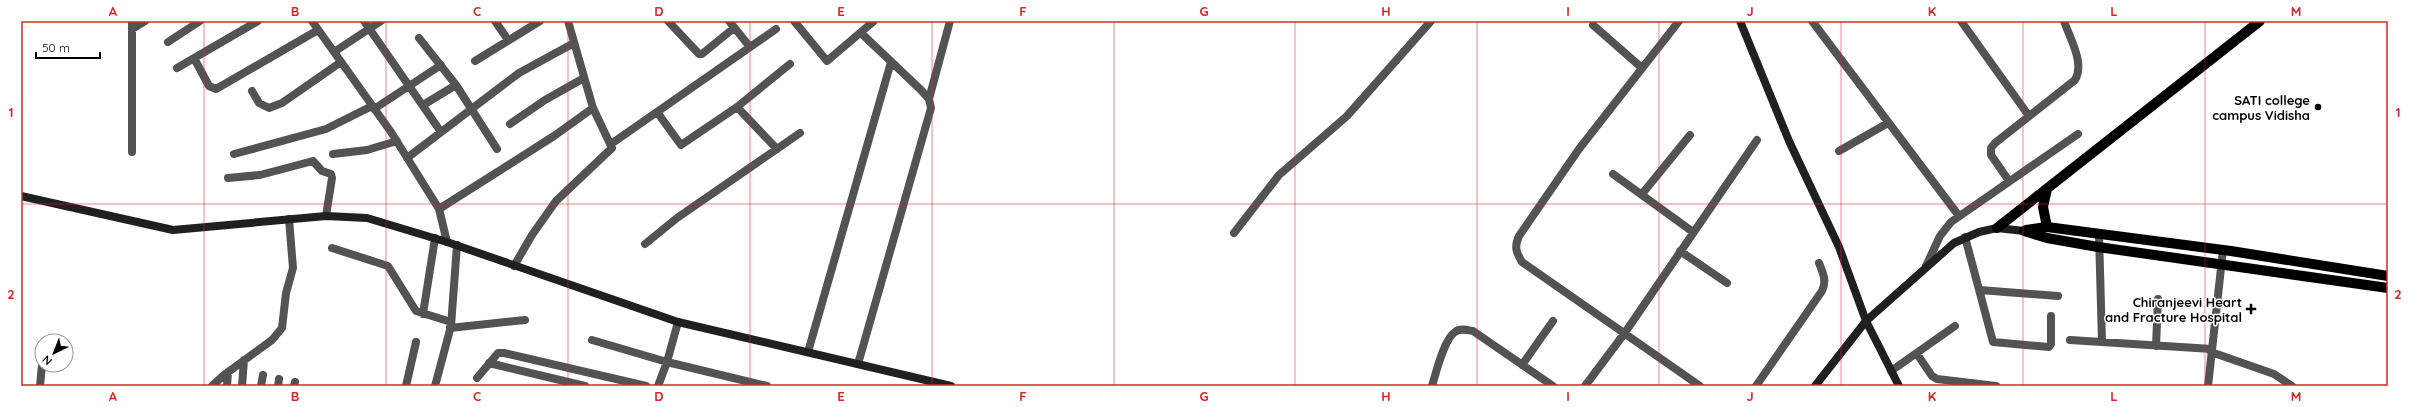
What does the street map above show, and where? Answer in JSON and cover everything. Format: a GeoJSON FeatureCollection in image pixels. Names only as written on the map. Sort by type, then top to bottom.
{"type":"FeatureCollection","features":[{"type":"Feature","properties":{"kind":"main road"},"geometry":{"type":"LineString","coordinates":[[1740,21],[1790,141],[1839,247],[1866,321],[1899,386]]}},
{"type":"Feature","properties":{"kind":"main road"},"geometry":{"type":"LineString","coordinates":[[1997,228],[2260,21]]}},
{"type":"Feature","properties":{"kind":"main road"},"geometry":{"type":"LineString","coordinates":[[2047,188],[2043,207],[2048,227]]}},
{"type":"Feature","properties":{"kind":"main road"},"geometry":{"type":"LineString","coordinates":[[21,196],[173,230],[326,216],[367,218],[457,245],[616,302],[678,322],[951,386]]}},
{"type":"Feature","properties":{"kind":"main road"},"geometry":{"type":"LineString","coordinates":[[2024,231],[2048,227],[2223,250],[2388,276]]}},
{"type":"Feature","properties":{"kind":"main road"},"geometry":{"type":"LineString","coordinates":[[1818,385],[1866,321],[1926,266],[1954,243],[1965,237],[1997,228],[2024,231],[2047,238],[2098,247],[2221,266],[2388,288]]}},
{"type":"Feature","properties":{"kind":"street"},"geometry":{"type":"LineString","coordinates":[[132,152],[132,25],[145,21]]}},
{"type":"Feature","properties":{"kind":"street"},"geometry":{"type":"LineString","coordinates":[[168,42],[200,21]]}},
{"type":"Feature","properties":{"kind":"street"},"geometry":{"type":"LineString","coordinates":[[177,68],[258,21]]}},
{"type":"Feature","properties":{"kind":"street"},"geometry":{"type":"LineString","coordinates":[[312,21],[397,141],[439,209],[447,242]]}},
{"type":"Feature","properties":{"kind":"street"},"geometry":{"type":"LineString","coordinates":[[334,52],[366,25],[381,21]]}},
{"type":"Feature","properties":{"kind":"street"},"geometry":{"type":"LineString","coordinates":[[495,21],[508,40]]}},
{"type":"Feature","properties":{"kind":"street"},"geometry":{"type":"LineString","coordinates":[[475,61],[540,21]]}},
{"type":"Feature","properties":{"kind":"street"},"geometry":{"type":"LineString","coordinates":[[514,266],[532,235],[556,201],[611,151],[611,144],[593,108],[568,21]]}},
{"type":"Feature","properties":{"kind":"street"},"geometry":{"type":"LineString","coordinates":[[668,21],[699,54],[702,54],[734,24],[750,47]]}},
{"type":"Feature","properties":{"kind":"street"},"geometry":{"type":"LineString","coordinates":[[795,21],[827,61],[862,35],[874,21]]}},
{"type":"Feature","properties":{"kind":"street"},"geometry":{"type":"LineString","coordinates":[[1234,233],[1279,175],[1346,116],[1431,21]]}},
{"type":"Feature","properties":{"kind":"street"},"geometry":{"type":"LineString","coordinates":[[1679,21],[1579,149],[1519,236],[1515,245],[1516,253],[1522,262],[1700,386]]}},
{"type":"Feature","properties":{"kind":"street"},"geometry":{"type":"LineString","coordinates":[[1812,21],[1959,216]]}},
{"type":"Feature","properties":{"kind":"street"},"geometry":{"type":"LineString","coordinates":[[1961,21],[2029,116]]}},
{"type":"Feature","properties":{"kind":"street"},"geometry":{"type":"LineString","coordinates":[[2009,181],[1991,155],[1991,148],[1995,142],[2075,80],[2079,73],[2079,64],[2064,21]]}},
{"type":"Feature","properties":{"kind":"street"},"geometry":{"type":"LineString","coordinates":[[858,364],[929,119],[931,108],[929,100],[949,22]]}},
{"type":"Feature","properties":{"kind":"street"},"geometry":{"type":"LineString","coordinates":[[366,25],[441,132]]}},
{"type":"Feature","properties":{"kind":"street"},"geometry":{"type":"LineString","coordinates":[[1593,26],[1642,68]]}},
{"type":"Feature","properties":{"kind":"street"},"geometry":{"type":"LineString","coordinates":[[611,144],[776,29]]}},
{"type":"Feature","properties":{"kind":"street"},"geometry":{"type":"LineString","coordinates":[[194,58],[209,86],[216,89],[318,30]]}},
{"type":"Feature","properties":{"kind":"street"},"geometry":{"type":"LineString","coordinates":[[862,35],[929,100]]}},
{"type":"Feature","properties":{"kind":"street"},"geometry":{"type":"LineString","coordinates":[[419,38],[456,85],[497,149]]}},
{"type":"Feature","properties":{"kind":"street"},"geometry":{"type":"LineString","coordinates":[[407,158],[519,74],[574,42]]}},
{"type":"Feature","properties":{"kind":"street"},"geometry":{"type":"LineString","coordinates":[[252,91],[259,103],[270,108],[282,103],[340,62]]}},
{"type":"Feature","properties":{"kind":"street"},"geometry":{"type":"LineString","coordinates":[[808,352],[891,62]]}},
{"type":"Feature","properties":{"kind":"street"},"geometry":{"type":"LineString","coordinates":[[656,112],[681,145],[737,107],[790,64]]}},
{"type":"Feature","properties":{"kind":"street"},"geometry":{"type":"LineString","coordinates":[[234,154],[326,129],[373,107],[441,65]]}},
{"type":"Feature","properties":{"kind":"street"},"geometry":{"type":"LineString","coordinates":[[510,124],[545,100],[584,78]]}},
{"type":"Feature","properties":{"kind":"street"},"geometry":{"type":"LineString","coordinates":[[423,106],[456,85]]}},
{"type":"Feature","properties":{"kind":"street"},"geometry":{"type":"LineString","coordinates":[[737,107],[777,149]]}},
{"type":"Feature","properties":{"kind":"street"},"geometry":{"type":"LineString","coordinates":[[439,209],[554,136],[593,108]]}},
{"type":"Feature","properties":{"kind":"street"},"geometry":{"type":"LineString","coordinates":[[1839,152],[1888,123]]}},
{"type":"Feature","properties":{"kind":"street"},"geometry":{"type":"LineString","coordinates":[[645,244],[677,218],[800,133]]}},
{"type":"Feature","properties":{"kind":"street"},"geometry":{"type":"LineString","coordinates":[[1926,266],[1940,236],[1959,216],[2078,134]]}},
{"type":"Feature","properties":{"kind":"street"},"geometry":{"type":"LineString","coordinates":[[1642,194],[1690,135]]}},
{"type":"Feature","properties":{"kind":"street"},"geometry":{"type":"LineString","coordinates":[[1584,386],[1624,334],[1757,140]]}},
{"type":"Feature","properties":{"kind":"street"},"geometry":{"type":"LineString","coordinates":[[333,154],[367,150],[397,141]]}},
{"type":"Feature","properties":{"kind":"street"},"geometry":{"type":"LineString","coordinates":[[228,178],[260,175],[314,161],[322,171],[331,174],[332,178],[326,216]]}},
{"type":"Feature","properties":{"kind":"street"},"geometry":{"type":"LineString","coordinates":[[1613,174],[1693,232]]}},
{"type":"Feature","properties":{"kind":"street"},"geometry":{"type":"LineString","coordinates":[[212,386],[228,372],[272,340],[282,328],[287,288],[292,274],[289,219]]}},
{"type":"Feature","properties":{"kind":"street"},"geometry":{"type":"LineString","coordinates":[[2099,234],[2098,247],[2102,342]]}},
{"type":"Feature","properties":{"kind":"street"},"geometry":{"type":"LineString","coordinates":[[1965,237],[1992,339],[1996,344],[2049,347],[2051,344],[2052,316]]}},
{"type":"Feature","properties":{"kind":"street"},"geometry":{"type":"LineString","coordinates":[[423,314],[435,238]]}},
{"type":"Feature","properties":{"kind":"street"},"geometry":{"type":"LineString","coordinates":[[435,386],[450,325],[457,245]]}},
{"type":"Feature","properties":{"kind":"street"},"geometry":{"type":"LineString","coordinates":[[332,248],[388,266],[393,270],[411,305],[423,314],[450,325],[525,320]]}},
{"type":"Feature","properties":{"kind":"street"},"geometry":{"type":"LineString","coordinates":[[2208,386],[2223,250]]}},
{"type":"Feature","properties":{"kind":"street"},"geometry":{"type":"LineString","coordinates":[[1680,251],[1727,283]]}},
{"type":"Feature","properties":{"kind":"street"},"geometry":{"type":"LineString","coordinates":[[1756,386],[1822,291],[1825,285],[1824,276],[1819,263]]}},
{"type":"Feature","properties":{"kind":"street"},"geometry":{"type":"LineString","coordinates":[[1980,290],[2058,296]]}},
{"type":"Feature","properties":{"kind":"street"},"geometry":{"type":"LineString","coordinates":[[2156,346],[2158,299]]}},
{"type":"Feature","properties":{"kind":"street"},"geometry":{"type":"LineString","coordinates":[[1522,365],[1553,321]]}},
{"type":"Feature","properties":{"kind":"street"},"geometry":{"type":"LineString","coordinates":[[658,386],[667,362],[678,322]]}},
{"type":"Feature","properties":{"kind":"street"},"geometry":{"type":"LineString","coordinates":[[1891,371],[1955,326]]}},
{"type":"Feature","properties":{"kind":"street"},"geometry":{"type":"LineString","coordinates":[[1432,386],[1449,339],[1455,332],[1463,329],[1473,331],[1554,386]]}},
{"type":"Feature","properties":{"kind":"street"},"geometry":{"type":"LineString","coordinates":[[592,340],[667,362],[767,386]]}},
{"type":"Feature","properties":{"kind":"street"},"geometry":{"type":"LineString","coordinates":[[2070,340],[2212,351],[2274,374],[2292,386]]}},
{"type":"Feature","properties":{"kind":"street"},"geometry":{"type":"LineString","coordinates":[[406,386],[416,342]]}},
{"type":"Feature","properties":{"kind":"street"},"geometry":{"type":"LineString","coordinates":[[477,378],[498,353],[504,353],[646,386]]}},
{"type":"Feature","properties":{"kind":"street"},"geometry":{"type":"LineString","coordinates":[[1917,354],[1932,376],[1946,383],[1996,386]]}},
{"type":"Feature","properties":{"kind":"street"},"geometry":{"type":"LineString","coordinates":[[242,386],[244,360]]}},
{"type":"Feature","properties":{"kind":"street"},"geometry":{"type":"LineString","coordinates":[[489,363],[585,386]]}},
{"type":"Feature","properties":{"kind":"street"},"geometry":{"type":"LineString","coordinates":[[227,386],[228,372]]}},
{"type":"Feature","properties":{"kind":"street"},"geometry":{"type":"LineString","coordinates":[[40,386],[41,373]]}},
{"type":"Feature","properties":{"kind":"street"},"geometry":{"type":"LineString","coordinates":[[261,386],[263,375]]}},
{"type":"Feature","properties":{"kind":"place","name":"SATI college campus Vidisha"},"geometry":{"type":"Point","coordinates":[2318,107]}},
{"type":"Feature","properties":{"kind":"place","name":"Chiranjeevi Heart and Fracture Hospital"},"geometry":{"type":"Point","coordinates":[2251,309]}}]}
